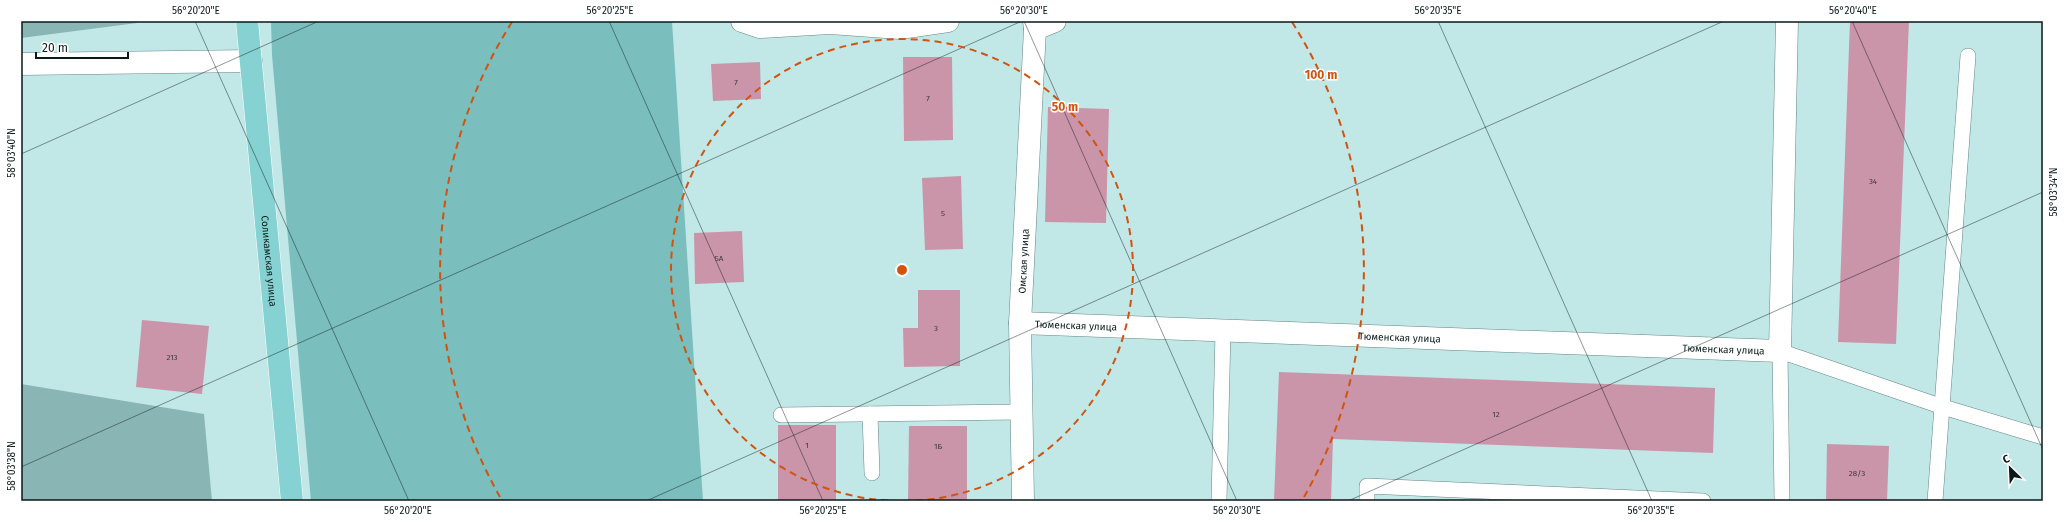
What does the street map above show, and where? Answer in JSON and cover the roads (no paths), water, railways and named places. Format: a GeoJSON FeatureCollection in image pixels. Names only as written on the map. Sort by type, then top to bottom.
{"type":"FeatureCollection","features":[{"type":"Feature","properties":{"kind":"main road","name":"Соликамская улица"},"geometry":{"type":"LineString","coordinates":[[247,21],[292,501]]}},
{"type":"Feature","properties":{"kind":"street"},"geometry":{"type":"LineString","coordinates":[[742,21],[760,27],[830,24],[900,28],[948,21]]}},
{"type":"Feature","properties":{"kind":"street"},"geometry":{"type":"LineString","coordinates":[[1780,351],[1787,21]]}},
{"type":"Feature","properties":{"kind":"street","name":"Омская улица"},"geometry":{"type":"LineString","coordinates":[[1024,501],[1020,323],[1041,24]]}},
{"type":"Feature","properties":{"kind":"street"},"geometry":{"type":"LineString","coordinates":[[21,64],[250,61]]}},
{"type":"Feature","properties":{"kind":"street","name":"Тюменская улица"},"geometry":{"type":"LineString","coordinates":[[1020,323],[1780,351]]}},
{"type":"Feature","properties":{"kind":"lane"},"geometry":{"type":"LineString","coordinates":[[1935,501],[1968,56]]}},
{"type":"Feature","properties":{"kind":"lane"},"geometry":{"type":"LineString","coordinates":[[1219,501],[1223,331]]}},
{"type":"Feature","properties":{"kind":"lane"},"geometry":{"type":"LineString","coordinates":[[1782,501],[1780,351],[1943,408],[2043,437]]}},
{"type":"Feature","properties":{"kind":"lane"},"geometry":{"type":"LineString","coordinates":[[780,414],[1022,412]]}},
{"type":"Feature","properties":{"kind":"lane"},"geometry":{"type":"LineString","coordinates":[[870,414],[872,473]]}},
{"type":"Feature","properties":{"kind":"lane"},"geometry":{"type":"LineString","coordinates":[[1367,501],[1367,486],[1703,501]]}}]}
